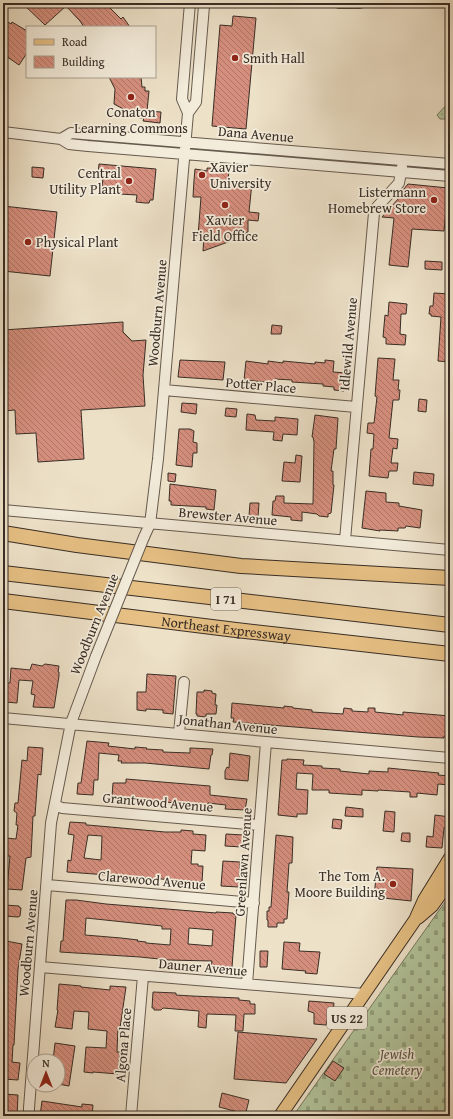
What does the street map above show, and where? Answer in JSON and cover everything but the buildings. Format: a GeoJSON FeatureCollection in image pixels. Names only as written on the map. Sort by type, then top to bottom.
{"type":"FeatureCollection","features":[{"type":"Feature","properties":{"kind":"highway"},"geometry":{"type":"LineString","coordinates":[[3,533],[84,546],[241,566],[450,578]]}},
{"type":"Feature","properties":{"kind":"highway","name":"Northeast Expressway"},"geometry":{"type":"LineString","coordinates":[[3,573],[450,625]]}},
{"type":"Feature","properties":{"kind":"highway","name":"Northeast Expressway"},"geometry":{"type":"LineString","coordinates":[[3,601],[228,629],[450,654]]}},
{"type":"Feature","properties":{"kind":"main road","name":"US 22"},"geometry":{"type":"LineString","coordinates":[[280,1116],[415,920],[424,900],[450,858]]}},
{"type":"Feature","properties":{"kind":"main road","name":"US 22"},"geometry":{"type":"LineString","coordinates":[[415,920],[432,906],[450,881]]}},
{"type":"Feature","properties":{"kind":"street"},"geometry":{"type":"LineString","coordinates":[[188,113],[182,99],[190,3]]}},
{"type":"Feature","properties":{"kind":"street"},"geometry":{"type":"LineString","coordinates":[[188,113],[196,102],[204,6],[206,3]]}},
{"type":"Feature","properties":{"kind":"street"},"geometry":{"type":"LineString","coordinates":[[339,3],[360,3]]}},
{"type":"Feature","properties":{"kind":"street","name":"Woodburn Avenue"},"geometry":{"type":"LineString","coordinates":[[29,1116],[51,823],[71,723],[96,656],[150,524],[164,390],[188,113]]}},
{"type":"Feature","properties":{"kind":"street","name":"Dana Avenue"},"geometry":{"type":"LineString","coordinates":[[3,132],[61,139],[69,144],[450,176]]}},
{"type":"Feature","properties":{"kind":"street","name":"Dana Avenue"},"geometry":{"type":"LineString","coordinates":[[61,139],[71,133],[450,164]]}},
{"type":"Feature","properties":{"kind":"street","name":"Idlewild Avenue"},"geometry":{"type":"LineString","coordinates":[[345,540],[374,213],[377,207],[399,183],[402,173],[403,160]]}},
{"type":"Feature","properties":{"kind":"street","name":"Potter Place"},"geometry":{"type":"LineString","coordinates":[[164,390],[356,407]]}},
{"type":"Feature","properties":{"kind":"street","name":"Brewster Avenue"},"geometry":{"type":"LineString","coordinates":[[3,510],[450,550]]}},
{"type":"Feature","properties":{"kind":"street"},"geometry":{"type":"LineString","coordinates":[[179,733],[184,682]]}},
{"type":"Feature","properties":{"kind":"street","name":"Jonathan Avenue"},"geometry":{"type":"LineString","coordinates":[[3,718],[450,758]]}},
{"type":"Feature","properties":{"kind":"street","name":"Greenlawn Avenue"},"geometry":{"type":"LineString","coordinates":[[247,984],[266,742]]}},
{"type":"Feature","properties":{"kind":"street","name":"Grantwood Avenue"},"geometry":{"type":"LineString","coordinates":[[55,805],[62,808],[78,810],[260,825]]}},
{"type":"Feature","properties":{"kind":"street","name":"Clarewood Avenue"},"geometry":{"type":"LineString","coordinates":[[46,885],[254,903]]}},
{"type":"Feature","properties":{"kind":"street","name":"Dauner Avenue"},"geometry":{"type":"LineString","coordinates":[[40,967],[364,994]]}},
{"type":"Feature","properties":{"kind":"street","name":"Algona Place"},"geometry":{"type":"LineString","coordinates":[[131,1116],[143,976]]}},
{"type":"Feature","properties":{"kind":"green space"},"geometry":{"type":"Polygon","coordinates":[[[450,101],[450,115],[447,119],[440,119],[437,115],[450,101]]]}},
{"type":"Feature","properties":{"kind":"green space","name":"Jewish Cemetery"},"geometry":{"type":"Polygon","coordinates":[[[450,895],[450,1116],[293,1116],[450,895]]]}},
{"type":"Feature","properties":{"kind":"place","name":"Smith Hall"},"geometry":{"type":"Point","coordinates":[235,58]}},
{"type":"Feature","properties":{"kind":"place","name":"Conaton Learning Commons"},"geometry":{"type":"Point","coordinates":[131,97]}},
{"type":"Feature","properties":{"kind":"place","name":"Xavier University"},"geometry":{"type":"Point","coordinates":[202,175]}},
{"type":"Feature","properties":{"kind":"place","name":"Central Utility Plant"},"geometry":{"type":"Point","coordinates":[129,181]}},
{"type":"Feature","properties":{"kind":"place","name":"Listermann Homebrew Store"},"geometry":{"type":"Point","coordinates":[434,200]}},
{"type":"Feature","properties":{"kind":"place","name":"Xavier Field Office"},"geometry":{"type":"Point","coordinates":[225,205]}},
{"type":"Feature","properties":{"kind":"place","name":"Physical Plant"},"geometry":{"type":"Point","coordinates":[28,242]}},
{"type":"Feature","properties":{"kind":"place","name":"The Tom A. Moore Building"},"geometry":{"type":"Point","coordinates":[393,884]}}]}
